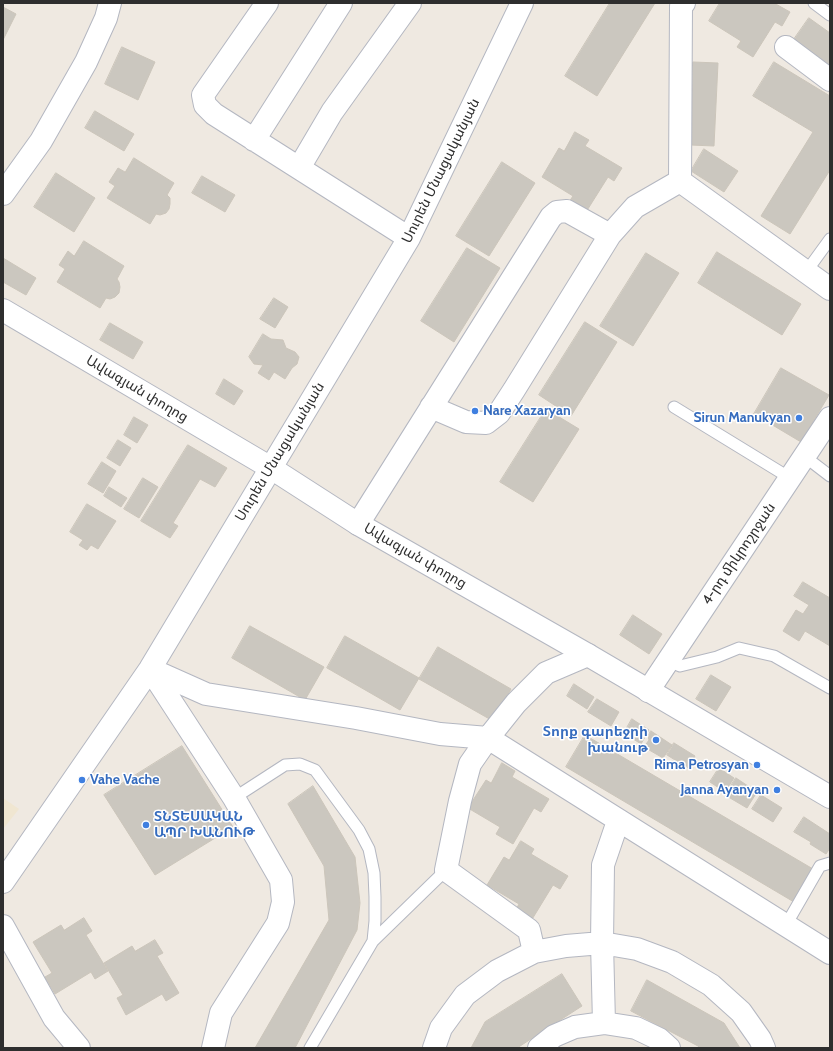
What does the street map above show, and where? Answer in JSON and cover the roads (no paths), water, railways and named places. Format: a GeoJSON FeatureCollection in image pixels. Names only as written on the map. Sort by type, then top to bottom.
{"type":"FeatureCollection","features":[{"type":"Feature","properties":{"kind":"street"},"geometry":{"type":"LineString","coordinates":[[3,194],[41,141],[86,62],[106,18],[110,3]]}},
{"type":"Feature","properties":{"kind":"street"},"geometry":{"type":"LineString","coordinates":[[267,3],[203,95],[205,105],[214,114],[409,238]]}},
{"type":"Feature","properties":{"kind":"street"},"geometry":{"type":"LineString","coordinates":[[254,140],[341,3]]}},
{"type":"Feature","properties":{"kind":"street"},"geometry":{"type":"LineString","coordinates":[[299,168],[332,112],[410,3]]}},
{"type":"Feature","properties":{"kind":"street"},"geometry":{"type":"LineString","coordinates":[[680,181],[681,6],[684,3]]}},
{"type":"Feature","properties":{"kind":"street","name":"Սուրեն Մնացականյան"},"geometry":{"type":"LineString","coordinates":[[3,882],[150,669],[409,238],[519,5]]}},
{"type":"Feature","properties":{"kind":"street"},"geometry":{"type":"LineString","coordinates":[[786,47],[830,80]]}},
{"type":"Feature","properties":{"kind":"street"},"geometry":{"type":"LineString","coordinates":[[431,407],[466,422],[486,423],[499,413],[610,235],[635,207],[680,181]]}},
{"type":"Feature","properties":{"kind":"street"},"geometry":{"type":"LineString","coordinates":[[680,181],[830,289]]}},
{"type":"Feature","properties":{"kind":"street"},"geometry":{"type":"LineString","coordinates":[[358,524],[551,217],[557,212],[566,211],[610,235]]}},
{"type":"Feature","properties":{"kind":"street","name":"Ավագյան փողոց"},"geometry":{"type":"LineString","coordinates":[[3,310],[271,468],[358,524],[830,797]]}},
{"type":"Feature","properties":{"kind":"street","name":"4-րդ միկրոշրջան"},"geometry":{"type":"LineString","coordinates":[[648,691],[830,418]]}},
{"type":"Feature","properties":{"kind":"street"},"geometry":{"type":"LineString","coordinates":[[534,952],[529,930],[446,870],[460,801],[470,764],[488,738],[516,703],[546,673],[588,656]]}},
{"type":"Feature","properties":{"kind":"street"},"geometry":{"type":"LineString","coordinates":[[150,669],[206,694],[356,718],[440,734],[488,738],[830,953]]}},
{"type":"Feature","properties":{"kind":"street"},"geometry":{"type":"LineString","coordinates":[[150,669],[234,798],[281,880],[283,902],[278,923],[221,1013],[213,1048]]}},
{"type":"Feature","properties":{"kind":"street"},"geometry":{"type":"LineString","coordinates":[[604,1023],[602,942],[603,865],[618,821]]}},
{"type":"Feature","properties":{"kind":"street"},"geometry":{"type":"LineString","coordinates":[[3,926],[54,1018],[79,1048]]}},
{"type":"Feature","properties":{"kind":"street"},"geometry":{"type":"LineString","coordinates":[[434,1048],[441,1028],[465,996],[497,971],[534,952],[566,946],[602,942],[637,949],[672,962],[711,985],[741,1012],[760,1039],[764,1048]]}},
{"type":"Feature","properties":{"kind":"street"},"geometry":{"type":"LineString","coordinates":[[539,1048],[554,1036],[575,1027],[604,1023],[636,1028],[659,1039],[669,1048]]}},
{"type":"Feature","properties":{"kind":"lane"},"geometry":{"type":"LineString","coordinates":[[814,3],[830,15]]}},
{"type":"Feature","properties":{"kind":"lane"},"geometry":{"type":"LineString","coordinates":[[806,272],[830,239]]}},
{"type":"Feature","properties":{"kind":"lane"},"geometry":{"type":"LineString","coordinates":[[674,407],[790,478]]}},
{"type":"Feature","properties":{"kind":"lane"},"geometry":{"type":"LineString","coordinates":[[804,456],[830,476]]}},
{"type":"Feature","properties":{"kind":"lane"},"geometry":{"type":"LineString","coordinates":[[668,661],[680,666],[717,657],[738,648],[774,656],[830,688]]}},
{"type":"Feature","properties":{"kind":"lane"},"geometry":{"type":"LineString","coordinates":[[234,798],[285,765],[300,764],[314,770],[360,830],[369,849],[374,873],[375,897],[375,921],[372,941]]}},
{"type":"Feature","properties":{"kind":"lane"},"geometry":{"type":"LineString","coordinates":[[786,925],[820,866],[830,863]]}},
{"type":"Feature","properties":{"kind":"lane"},"geometry":{"type":"LineString","coordinates":[[310,1048],[372,941],[446,870]]}},
{"type":"Feature","properties":{"kind":"place","name":"Nare Xazaryan"},"geometry":{"type":"Point","coordinates":[475,411]}},
{"type":"Feature","properties":{"kind":"place","name":"Sirun Manukyan"},"geometry":{"type":"Point","coordinates":[799,418]}},
{"type":"Feature","properties":{"kind":"place","name":"Տորք գարեջրի խանութ"},"geometry":{"type":"Point","coordinates":[656,740]}},
{"type":"Feature","properties":{"kind":"place","name":"Rima Petrosyan"},"geometry":{"type":"Point","coordinates":[757,765]}},
{"type":"Feature","properties":{"kind":"place","name":"Vahe Vache"},"geometry":{"type":"Point","coordinates":[82,780]}},
{"type":"Feature","properties":{"kind":"place","name":"Janna Ayanyan"},"geometry":{"type":"Point","coordinates":[777,790]}},
{"type":"Feature","properties":{"kind":"place","name":"ՏՆՏԵՍԱԿԱՆ ԱՊՐ ԽԱՆՈՒԹ"},"geometry":{"type":"Point","coordinates":[146,825]}}]}
